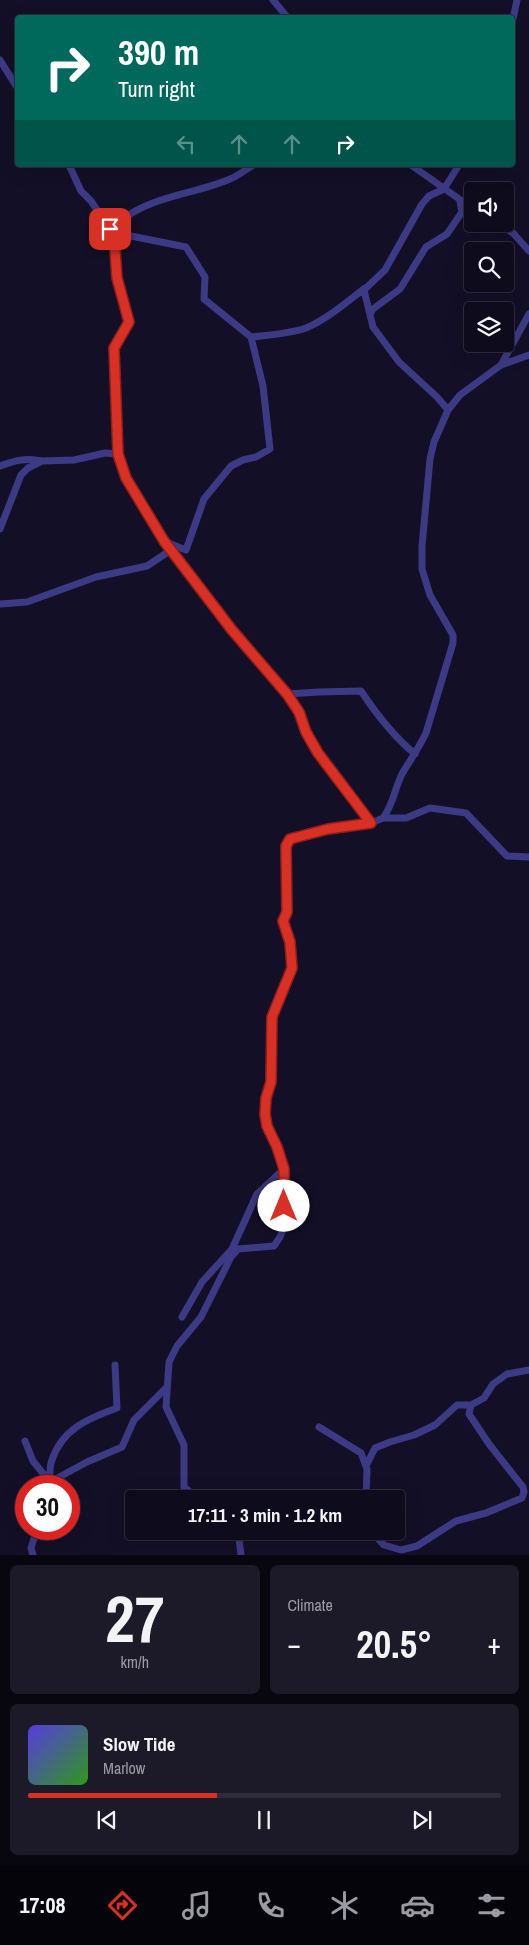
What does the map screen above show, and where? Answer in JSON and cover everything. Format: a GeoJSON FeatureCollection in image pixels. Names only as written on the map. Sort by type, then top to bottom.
{"type":"FeatureCollection","features":[{"type":"Feature","properties":{"kind":"street"},"geometry":{"type":"LineString","coordinates":[[274,0],[286,15]]}},
{"type":"Feature","properties":{"kind":"street"},"geometry":{"type":"LineString","coordinates":[[514,15],[517,0]]}},
{"type":"Feature","properties":{"kind":"street"},"geometry":{"type":"LineString","coordinates":[[0,60],[15,83]]}},
{"type":"Feature","properties":{"kind":"street"},"geometry":{"type":"LineString","coordinates":[[70,167],[81,191],[91,201],[114,236],[117,278],[129,322],[114,348],[118,454],[126,478],[164,541],[232,630],[287,694],[299,712],[306,732],[318,753],[371,823]]}},
{"type":"Feature","properties":{"kind":"street"},"geometry":{"type":"LineString","coordinates":[[122,220],[132,212],[231,179],[250,167]]}},
{"type":"Feature","properties":{"kind":"street"},"geometry":{"type":"LineString","coordinates":[[414,167],[464,203]]}},
{"type":"Feature","properties":{"kind":"street"},"geometry":{"type":"LineString","coordinates":[[251,337],[280,334],[306,328],[335,311],[365,288],[385,270],[422,204],[429,196],[444,189],[458,167]]}},
{"type":"Feature","properties":{"kind":"street"},"geometry":{"type":"LineString","coordinates":[[370,314],[400,289],[426,247],[451,229],[462,212],[460,201]]}},
{"type":"Feature","properties":{"kind":"street"},"geometry":{"type":"LineString","coordinates":[[512,232],[529,251]]}},
{"type":"Feature","properties":{"kind":"street"},"geometry":{"type":"LineString","coordinates":[[114,236],[131,236],[186,248],[204,277],[204,299],[251,337],[263,386],[270,449],[256,457],[243,460],[231,466],[204,499],[186,550],[164,541]]}},
{"type":"Feature","properties":{"kind":"street"},"geometry":{"type":"LineString","coordinates":[[365,288],[364,292],[373,327],[399,362],[437,397],[448,410]]}},
{"type":"Feature","properties":{"kind":"street"},"geometry":{"type":"LineString","coordinates":[[501,365],[529,314]]}},
{"type":"Feature","properties":{"kind":"street"},"geometry":{"type":"LineString","coordinates":[[383,818],[391,807],[402,774],[426,733],[454,643],[427,587],[422,558],[430,459],[434,442],[448,410],[460,395],[501,365],[529,355]]}},
{"type":"Feature","properties":{"kind":"street"},"geometry":{"type":"LineString","coordinates":[[0,466],[12,461],[30,458],[42,461],[74,460],[105,453],[118,454]]}},
{"type":"Feature","properties":{"kind":"street"},"geometry":{"type":"LineString","coordinates":[[0,529],[21,474],[42,461]]}},
{"type":"Feature","properties":{"kind":"street"},"geometry":{"type":"LineString","coordinates":[[0,604],[27,602],[96,577],[146,566],[171,550]]}},
{"type":"Feature","properties":{"kind":"street"},"geometry":{"type":"LineString","coordinates":[[287,694],[361,691],[376,714],[396,738],[415,754]]}},
{"type":"Feature","properties":{"kind":"street"},"geometry":{"type":"LineString","coordinates":[[188,1490],[184,1487],[184,1445],[166,1406],[169,1362],[177,1346],[201,1316],[231,1257],[238,1249],[274,1246],[280,1238],[287,1220],[283,1189],[284,1169],[277,1147],[267,1126],[265,1114],[266,1098],[271,1082],[272,1017],[292,968],[290,942],[283,921],[287,912],[286,846],[290,839],[328,829],[371,823],[383,818],[406,818],[430,808],[466,813],[507,856],[529,857]]}},
{"type":"Feature","properties":{"kind":"street"},"geometry":{"type":"LineString","coordinates":[[182,1317],[202,1282],[232,1249],[257,1194],[284,1169]]}},
{"type":"Feature","properties":{"kind":"street"},"geometry":{"type":"LineString","coordinates":[[50,1475],[51,1461],[62,1438],[90,1418],[117,1408],[114,1365]]}},
{"type":"Feature","properties":{"kind":"street"},"geometry":{"type":"LineString","coordinates":[[366,1466],[375,1448],[414,1436],[435,1425],[457,1405],[471,1405],[484,1398],[493,1384],[507,1374],[529,1370]]}},
{"type":"Feature","properties":{"kind":"street"},"geometry":{"type":"LineString","coordinates":[[65,1475],[87,1462],[122,1447],[134,1420],[167,1387]]}},
{"type":"Feature","properties":{"kind":"street"},"geometry":{"type":"LineString","coordinates":[[379,1540],[384,1545],[401,1550],[417,1546],[456,1521],[486,1513],[522,1498],[523,1487],[472,1419],[469,1414],[471,1405]]}},
{"type":"Feature","properties":{"kind":"street"},"geometry":{"type":"LineString","coordinates":[[319,1427],[359,1451],[366,1466],[368,1478],[367,1490]]}},
{"type":"Feature","properties":{"kind":"street"},"geometry":{"type":"LineString","coordinates":[[25,1441],[33,1461],[43,1475]]}},
{"type":"Feature","properties":{"kind":"street"},"geometry":{"type":"LineString","coordinates":[[33,1555],[31,1548],[34,1540]]}},
{"type":"Feature","properties":{"kind":"street"},"geometry":{"type":"LineString","coordinates":[[239,1540],[241,1555]]}},
{"type":"Feature","properties":{"kind":"route"},"geometry":{"type":"LineString","coordinates":[[110,229],[114,236],[117,278],[129,322],[114,348],[118,454],[126,478],[164,541],[232,630],[287,694],[299,712],[306,732],[318,753],[371,823],[328,829],[290,839],[286,846],[287,912],[283,921],[290,942],[292,968],[272,1017],[271,1082],[266,1098],[265,1114],[267,1126],[277,1147],[284,1169],[284,1206]]}}]}
